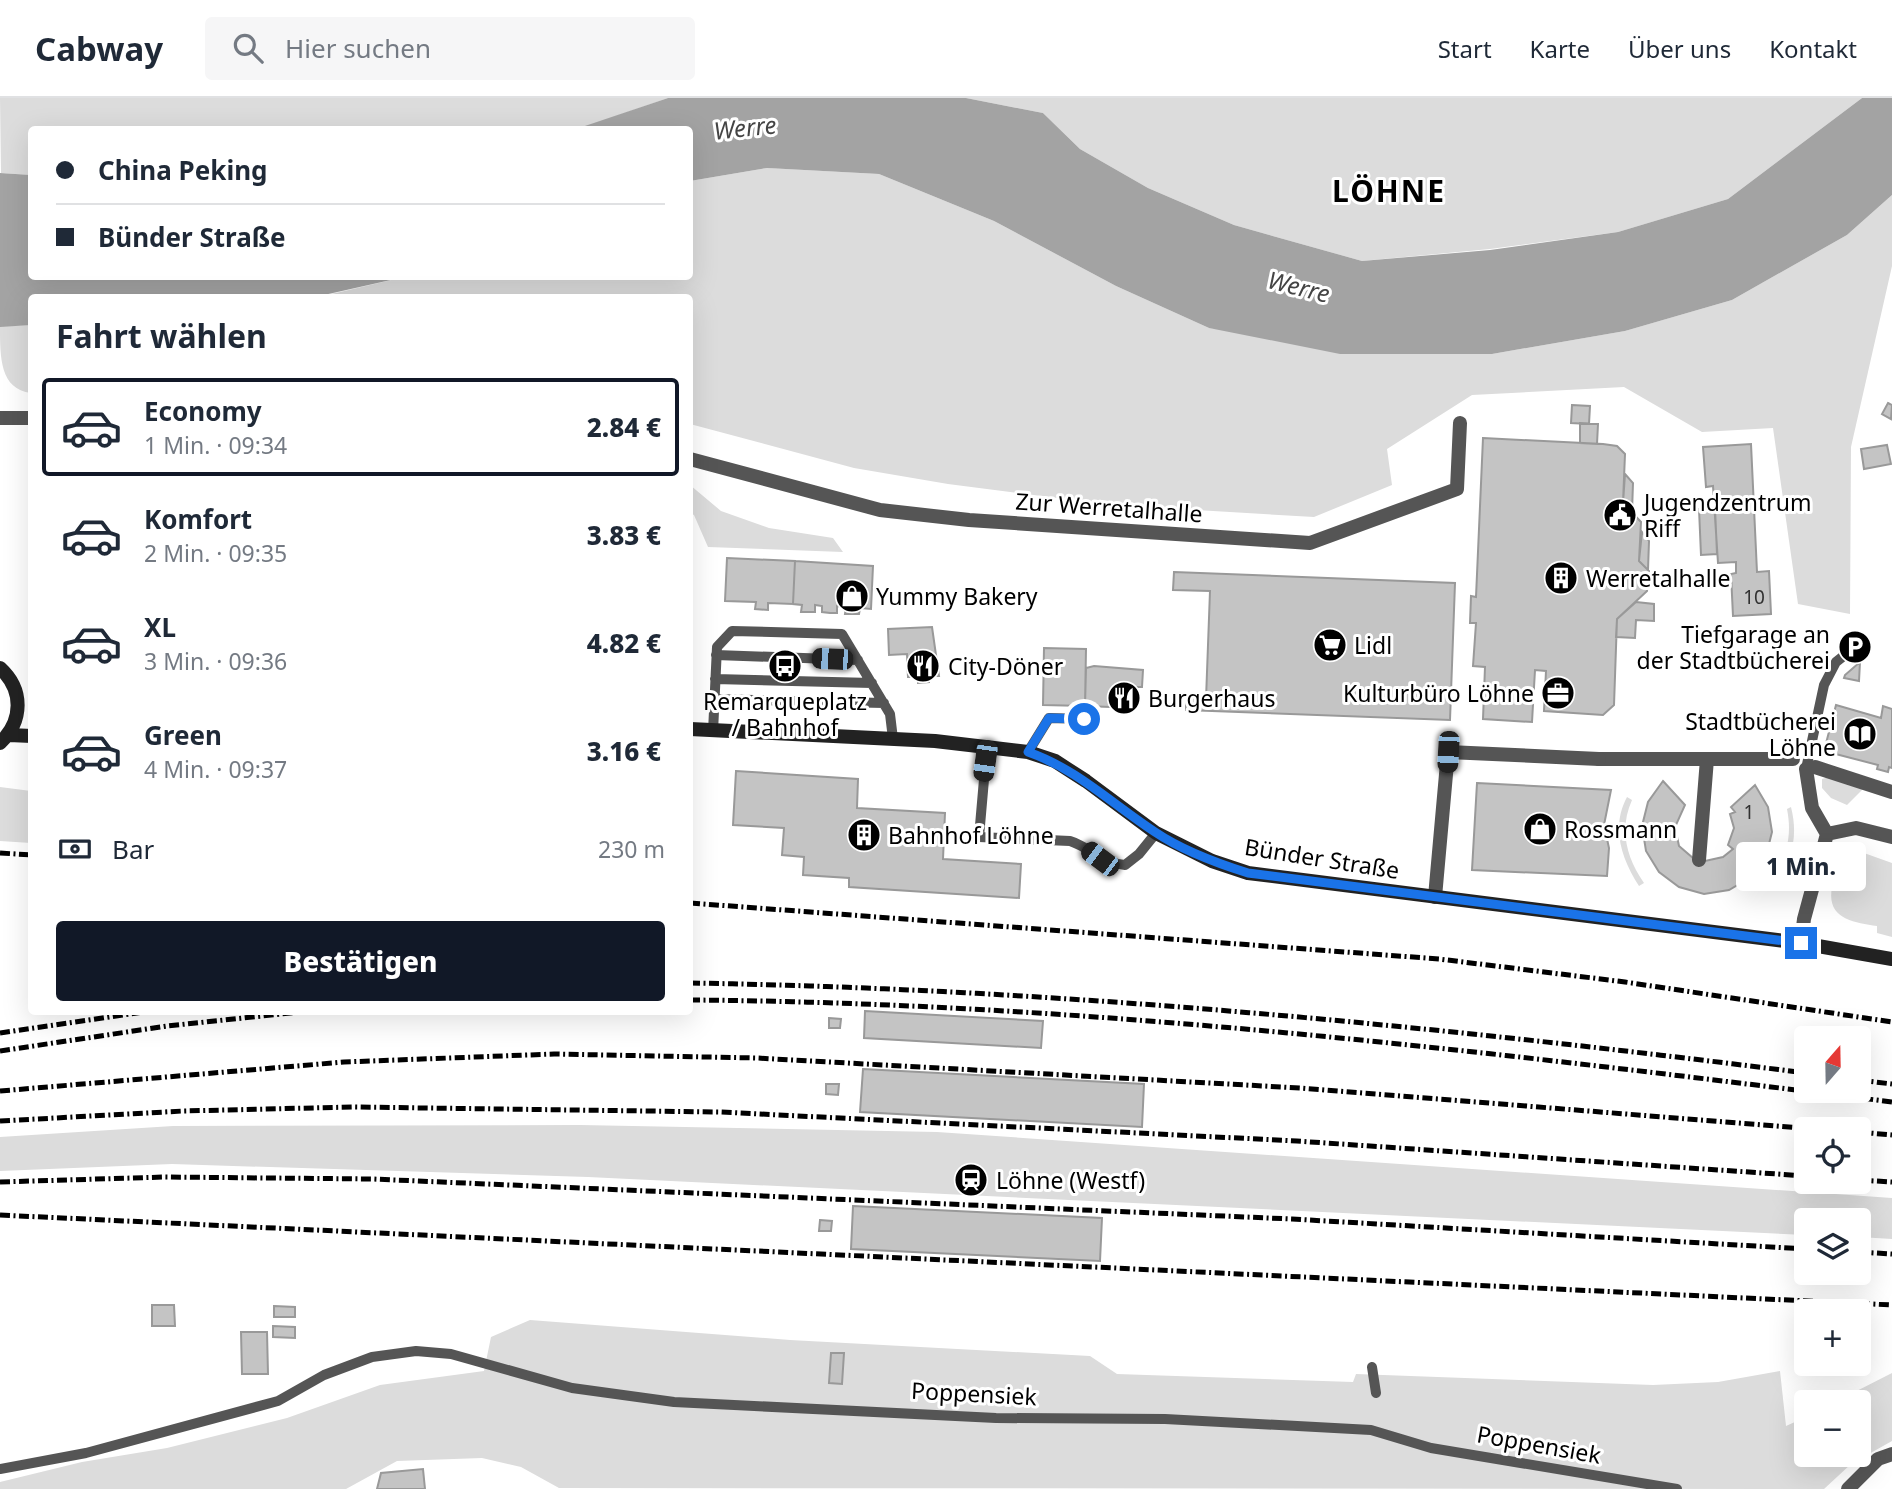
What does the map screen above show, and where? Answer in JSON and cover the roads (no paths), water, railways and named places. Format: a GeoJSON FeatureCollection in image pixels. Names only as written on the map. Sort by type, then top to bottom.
{"type":"FeatureCollection","features":[{"type":"Feature","properties":{"kind":"main road"},"geometry":{"type":"LineString","coordinates":[[0,668],[8,676],[17,693],[17,715],[4,739]]}},
{"type":"Feature","properties":{"kind":"main road"},"geometry":{"type":"LineString","coordinates":[[17,693],[28,697]]}},
{"type":"Feature","properties":{"kind":"main road","name":"Bünder Straße"},"geometry":{"type":"LineString","coordinates":[[693,729],[987,745],[1028,752],[1055,761],[1156,833],[1212,862],[1248,873],[1801,943],[1892,959]]}},
{"type":"Feature","properties":{"kind":"main road"},"geometry":{"type":"LineString","coordinates":[[4,739],[28,736]]}},
{"type":"Feature","properties":{"kind":"street"},"geometry":{"type":"LineString","coordinates":[[0,418],[28,418]]}},
{"type":"Feature","properties":{"kind":"street","name":"Zur Werretalhalle"},"geometry":{"type":"LineString","coordinates":[[693,460],[880,510],[969,520],[1310,543],[1457,489],[1460,423]]}},
{"type":"Feature","properties":{"kind":"street"},"geometry":{"type":"LineString","coordinates":[[1435,897],[1448,752],[1600,759],[1793,759]]}},
{"type":"Feature","properties":{"kind":"street"},"geometry":{"type":"LineString","coordinates":[[1699,860],[1707,759]]}},
{"type":"Feature","properties":{"kind":"street"},"geometry":{"type":"LineString","coordinates":[[1801,943],[1804,919],[1827,834],[1812,808],[1807,769],[1815,767],[1892,792]]}},
{"type":"Feature","properties":{"kind":"street"},"geometry":{"type":"LineString","coordinates":[[1827,834],[1856,828],[1892,837]]}},
{"type":"Feature","properties":{"kind":"street"},"geometry":{"type":"LineString","coordinates":[[1848,1489],[1878,1459],[1892,1454]]}},
{"type":"Feature","properties":{"kind":"lane"},"geometry":{"type":"LineString","coordinates":[[713,732],[717,647],[732,631],[842,634],[890,714],[893,739]]}},
{"type":"Feature","properties":{"kind":"lane"},"geometry":{"type":"LineString","coordinates":[[1807,769],[1824,685],[1836,662],[1854,647]]}},
{"type":"Feature","properties":{"kind":"lane"},"geometry":{"type":"LineString","coordinates":[[716,655],[858,660]]}},
{"type":"Feature","properties":{"kind":"lane"},"geometry":{"type":"LineString","coordinates":[[715,679],[872,683]]}},
{"type":"Feature","properties":{"kind":"lane"},"geometry":{"type":"LineString","coordinates":[[714,699],[884,703]]}},
{"type":"Feature","properties":{"kind":"lane"},"geometry":{"type":"LineString","coordinates":[[1028,752],[1049,718],[1084,719],[1085,729]]}},
{"type":"Feature","properties":{"kind":"lane"},"geometry":{"type":"LineString","coordinates":[[987,745],[979,837],[1070,841],[1081,845],[1100,859],[1125,865],[1139,854],[1156,833]]}},
{"type":"Feature","properties":{"kind":"lane","name":"Poppensiek"},"geometry":{"type":"LineString","coordinates":[[0,1469],[86,1453],[278,1401],[324,1376],[372,1357],[416,1351],[451,1354],[572,1388],[674,1402],[1008,1418],[1165,1419],[1371,1430],[1432,1448],[1677,1489]]}},
{"type":"Feature","properties":{"kind":"lane"},"geometry":{"type":"LineString","coordinates":[[1372,1367],[1376,1393]]}},
{"type":"Feature","properties":{"kind":"water","name":"Werre"},"geometry":{"type":"Polygon","coordinates":[[[668,98],[966,98],[1043,113],[1080,149],[1148,188],[1234,225],[1362,261],[1490,250],[1618,232],[1728,199],[1862,98],[1892,98],[1892,195],[1847,235],[1732,300],[1625,331],[1492,354],[1340,354],[1209,328],[1116,286],[994,221],[879,174],[767,168],[693,180],[693,126],[585,126],[668,98]]]}},
{"type":"Feature","properties":{"kind":"water"},"geometry":{"type":"Polygon","coordinates":[[[0,173],[28,175],[28,280],[391,280],[328,294],[28,294],[28,325],[0,327],[0,173]]]}},
{"type":"Feature","properties":{"kind":"railway"},"geometry":{"type":"LineString","coordinates":[[0,853],[28,855]]}},
{"type":"Feature","properties":{"kind":"railway"},"geometry":{"type":"LineString","coordinates":[[693,903],[1439,959],[1625,982],[1892,1022]]}},
{"type":"Feature","properties":{"kind":"railway"},"geometry":{"type":"LineString","coordinates":[[693,983],[970,993],[1249,1013],[1528,1040],[1794,1072]]}},
{"type":"Feature","properties":{"kind":"railway"},"geometry":{"type":"LineString","coordinates":[[693,1000],[841,1003],[1142,1020],[1592,1065],[1892,1102]]}},
{"type":"Feature","properties":{"kind":"railway"},"geometry":{"type":"LineString","coordinates":[[0,1033],[123,1015]]}},
{"type":"Feature","properties":{"kind":"railway"},"geometry":{"type":"LineString","coordinates":[[0,1051],[167,1026],[272,1015]]}},
{"type":"Feature","properties":{"kind":"railway"},"geometry":{"type":"LineString","coordinates":[[0,1091],[344,1062],[554,1054],[757,1058],[1300,1088],[1794,1127]]}},
{"type":"Feature","properties":{"kind":"railway"},"geometry":{"type":"LineString","coordinates":[[1871,1082],[1892,1084]]}},
{"type":"Feature","properties":{"kind":"railway"},"geometry":{"type":"LineString","coordinates":[[0,1121],[183,1111],[353,1107],[720,1112],[1297,1141],[1794,1175]]}},
{"type":"Feature","properties":{"kind":"railway"},"geometry":{"type":"LineString","coordinates":[[1871,1133],[1892,1135]]}},
{"type":"Feature","properties":{"kind":"railway"},"geometry":{"type":"LineString","coordinates":[[0,1182],[165,1177],[372,1179],[1292,1219],[1794,1248]]}},
{"type":"Feature","properties":{"kind":"railway"},"geometry":{"type":"LineString","coordinates":[[1871,1181],[1892,1182]]}},
{"type":"Feature","properties":{"kind":"railway"},"geometry":{"type":"LineString","coordinates":[[0,1215],[1892,1305]]}},
{"type":"Feature","properties":{"kind":"railway"},"geometry":{"type":"LineString","coordinates":[[1871,1253],[1892,1254]]}},
{"type":"Feature","properties":{"kind":"place","name":"Jugendzentrum Riff"},"geometry":{"type":"Point","coordinates":[1620,515]}},
{"type":"Feature","properties":{"kind":"place","name":"Werretalhalle"},"geometry":{"type":"Point","coordinates":[1561,578]}},
{"type":"Feature","properties":{"kind":"place","name":"Yummy Bakery"},"geometry":{"type":"Point","coordinates":[852,596]}},
{"type":"Feature","properties":{"kind":"place","name":"Lidl"},"geometry":{"type":"Point","coordinates":[1330,645]}},
{"type":"Feature","properties":{"kind":"place","name":"Tiefgarage an der Stadtbücherei"},"geometry":{"type":"Point","coordinates":[1855,647]}},
{"type":"Feature","properties":{"kind":"place","name":"Remarqueplatz / Bahnhof"},"geometry":{"type":"Point","coordinates":[785,666]}},
{"type":"Feature","properties":{"kind":"place","name":"City-Döner"},"geometry":{"type":"Point","coordinates":[923,666]}},
{"type":"Feature","properties":{"kind":"place","name":"Kulturbüro Löhne"},"geometry":{"type":"Point","coordinates":[1558,693]}},
{"type":"Feature","properties":{"kind":"place","name":"Burgerhaus"},"geometry":{"type":"Point","coordinates":[1124,698]}},
{"type":"Feature","properties":{"kind":"place","name":"Stadtbücherei Löhne"},"geometry":{"type":"Point","coordinates":[1860,734]}},
{"type":"Feature","properties":{"kind":"place","name":"Rossmann"},"geometry":{"type":"Point","coordinates":[1540,829]}},
{"type":"Feature","properties":{"kind":"place","name":"Bahnhof Löhne"},"geometry":{"type":"Point","coordinates":[864,835]}},
{"type":"Feature","properties":{"kind":"place","name":"Löhne (Westf)"},"geometry":{"type":"Point","coordinates":[971,1180]}},
{"type":"Feature","properties":{"kind":"district","name":"LÖHNE"},"geometry":{"type":"Point","coordinates":[1389,190]}}]}
